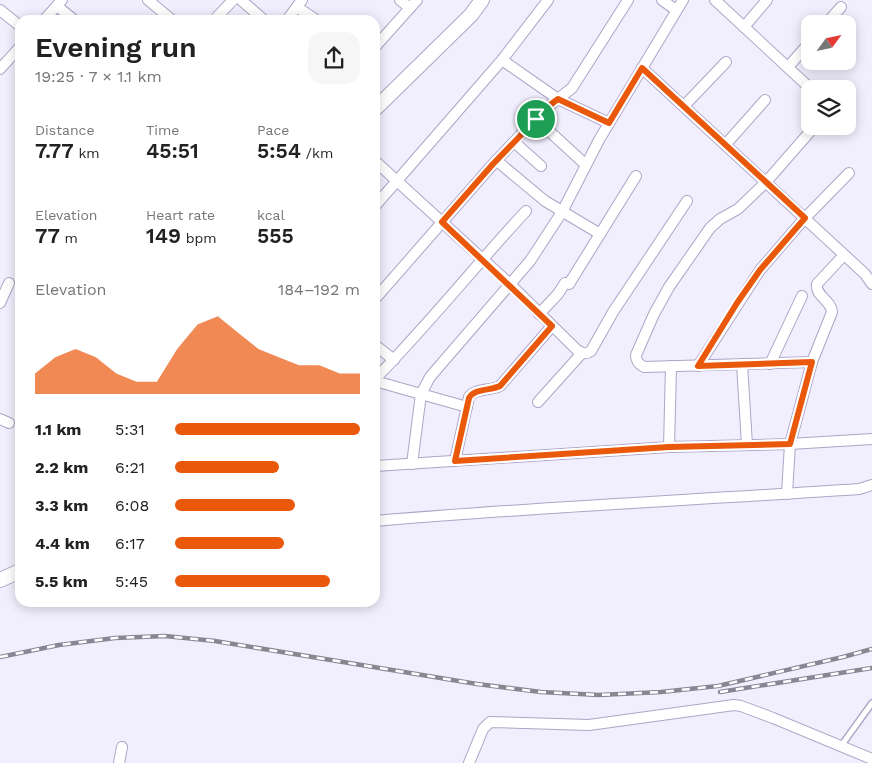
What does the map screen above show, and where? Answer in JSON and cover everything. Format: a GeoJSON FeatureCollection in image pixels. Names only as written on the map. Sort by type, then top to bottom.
{"type":"FeatureCollection","features":[{"type":"Feature","properties":{"kind":"street"},"geometry":{"type":"LineString","coordinates":[[148,0],[166,15]]}},
{"type":"Feature","properties":{"kind":"street"},"geometry":{"type":"LineString","coordinates":[[219,15],[233,0]]}},
{"type":"Feature","properties":{"kind":"street"},"geometry":{"type":"LineString","coordinates":[[241,0],[258,15]]}},
{"type":"Feature","properties":{"kind":"street"},"geometry":{"type":"LineString","coordinates":[[380,41],[414,4],[400,0]]}},
{"type":"Feature","properties":{"kind":"street"},"geometry":{"type":"LineString","coordinates":[[380,104],[471,15],[482,0]]}},
{"type":"Feature","properties":{"kind":"street"},"geometry":{"type":"LineString","coordinates":[[380,200],[502,60],[548,0]]}},
{"type":"Feature","properties":{"kind":"street"},"geometry":{"type":"LineString","coordinates":[[380,293],[496,160],[536,119],[572,88],[628,0]]}},
{"type":"Feature","properties":{"kind":"street"},"geometry":{"type":"LineString","coordinates":[[662,0],[676,10]]}},
{"type":"Feature","properties":{"kind":"street"},"geometry":{"type":"LineString","coordinates":[[412,464],[421,394],[430,376],[530,261],[562,212],[609,123],[683,0]]}},
{"type":"Feature","properties":{"kind":"street"},"geometry":{"type":"LineString","coordinates":[[715,0],[801,80]]}},
{"type":"Feature","properties":{"kind":"street"},"geometry":{"type":"LineString","coordinates":[[744,27],[767,0]]}},
{"type":"Feature","properties":{"kind":"street"},"geometry":{"type":"LineString","coordinates":[[49,15],[60,3],[70,15]]}},
{"type":"Feature","properties":{"kind":"street"},"geometry":{"type":"LineString","coordinates":[[291,15],[300,3],[311,15]]}},
{"type":"Feature","properties":{"kind":"street"},"geometry":{"type":"LineString","coordinates":[[834,15],[841,6]]}},
{"type":"Feature","properties":{"kind":"street"},"geometry":{"type":"LineString","coordinates":[[0,10],[15,22]]}},
{"type":"Feature","properties":{"kind":"street"},"geometry":{"type":"LineString","coordinates":[[0,69],[15,52]]}},
{"type":"Feature","properties":{"kind":"street"},"geometry":{"type":"LineString","coordinates":[[788,68],[801,53]]}},
{"type":"Feature","properties":{"kind":"street"},"geometry":{"type":"LineString","coordinates":[[502,60],[558,99],[609,123]]}},
{"type":"Feature","properties":{"kind":"street"},"geometry":{"type":"LineString","coordinates":[[684,106],[726,62]]}},
{"type":"Feature","properties":{"kind":"street"},"geometry":{"type":"LineString","coordinates":[[642,68],[865,274],[872,284]]}},
{"type":"Feature","properties":{"kind":"street"},"geometry":{"type":"LineString","coordinates":[[726,144],[765,100]]}},
{"type":"Feature","properties":{"kind":"street"},"geometry":{"type":"LineString","coordinates":[[536,119],[586,164]]}},
{"type":"Feature","properties":{"kind":"street"},"geometry":{"type":"LineString","coordinates":[[807,135],[766,182],[738,209],[720,219],[710,228],[669,287],[654,314],[636,355],[636,360],[639,365],[644,367],[812,362]]}},
{"type":"Feature","properties":{"kind":"street"},"geometry":{"type":"LineString","coordinates":[[514,142],[541,166]]}},
{"type":"Feature","properties":{"kind":"street"},"geometry":{"type":"LineString","coordinates":[[496,160],[562,212],[600,234]]}},
{"type":"Feature","properties":{"kind":"street"},"geometry":{"type":"LineString","coordinates":[[380,166],[510,284],[552,326],[582,353],[587,354],[591,351],[613,312],[687,201]]}},
{"type":"Feature","properties":{"kind":"street"},"geometry":{"type":"LineString","coordinates":[[698,366],[760,270],[805,218],[849,173]]}},
{"type":"Feature","properties":{"kind":"street"},"geometry":{"type":"LineString","coordinates":[[539,314],[567,283],[636,176]]}},
{"type":"Feature","properties":{"kind":"street"},"geometry":{"type":"LineString","coordinates":[[380,375],[526,210]]}},
{"type":"Feature","properties":{"kind":"street"},"geometry":{"type":"LineString","coordinates":[[787,494],[790,444],[812,362],[832,312],[829,302],[816,287],[844,255]]}},
{"type":"Feature","properties":{"kind":"street"},"geometry":{"type":"LineString","coordinates":[[0,303],[9,283]]}},
{"type":"Feature","properties":{"kind":"street"},"geometry":{"type":"LineString","coordinates":[[770,364],[802,296]]}},
{"type":"Feature","properties":{"kind":"street"},"geometry":{"type":"LineString","coordinates":[[455,461],[469,398],[474,392],[493,390],[500,386],[552,326]]}},
{"type":"Feature","properties":{"kind":"street"},"geometry":{"type":"LineString","coordinates":[[380,350],[394,360]]}},
{"type":"Feature","properties":{"kind":"street"},"geometry":{"type":"LineString","coordinates":[[538,402],[582,353]]}},
{"type":"Feature","properties":{"kind":"street"},"geometry":{"type":"LineString","coordinates":[[742,364],[747,445]]}},
{"type":"Feature","properties":{"kind":"street"},"geometry":{"type":"LineString","coordinates":[[669,447],[671,366]]}},
{"type":"Feature","properties":{"kind":"street"},"geometry":{"type":"LineString","coordinates":[[380,382],[467,407]]}},
{"type":"Feature","properties":{"kind":"street"},"geometry":{"type":"LineString","coordinates":[[380,466],[669,447],[790,444],[872,439]]}},
{"type":"Feature","properties":{"kind":"street"},"geometry":{"type":"LineString","coordinates":[[380,521],[494,511],[859,489],[872,485]]}},
{"type":"Feature","properties":{"kind":"street"},"geometry":{"type":"LineString","coordinates":[[0,580],[15,573]]}},
{"type":"Feature","properties":{"kind":"street"},"geometry":{"type":"LineString","coordinates":[[470,763],[483,729],[490,722],[589,725],[728,706],[741,706],[872,759]]}},
{"type":"Feature","properties":{"kind":"street"},"geometry":{"type":"LineString","coordinates":[[119,763],[122,747]]}},
{"type":"Feature","properties":{"kind":"lane"},"geometry":{"type":"LineString","coordinates":[[842,746],[872,703]]}},
{"type":"Feature","properties":{"kind":"railway"},"geometry":{"type":"LineString","coordinates":[[0,657],[59,645],[115,638],[165,636],[215,641],[477,684],[541,692],[599,695],[661,692],[718,686],[872,649]]}},
{"type":"Feature","properties":{"kind":"railway"},"geometry":{"type":"LineString","coordinates":[[720,692],[872,668]]}},
{"type":"Feature","properties":{"kind":"route"},"geometry":{"type":"LineString","coordinates":[[642,68],[805,218],[760,270],[698,366],[812,362],[790,444],[669,447],[455,461],[471,394],[493,390],[500,386],[552,326],[510,284],[442,222],[536,119],[558,99],[609,123],[642,68]]}}]}
